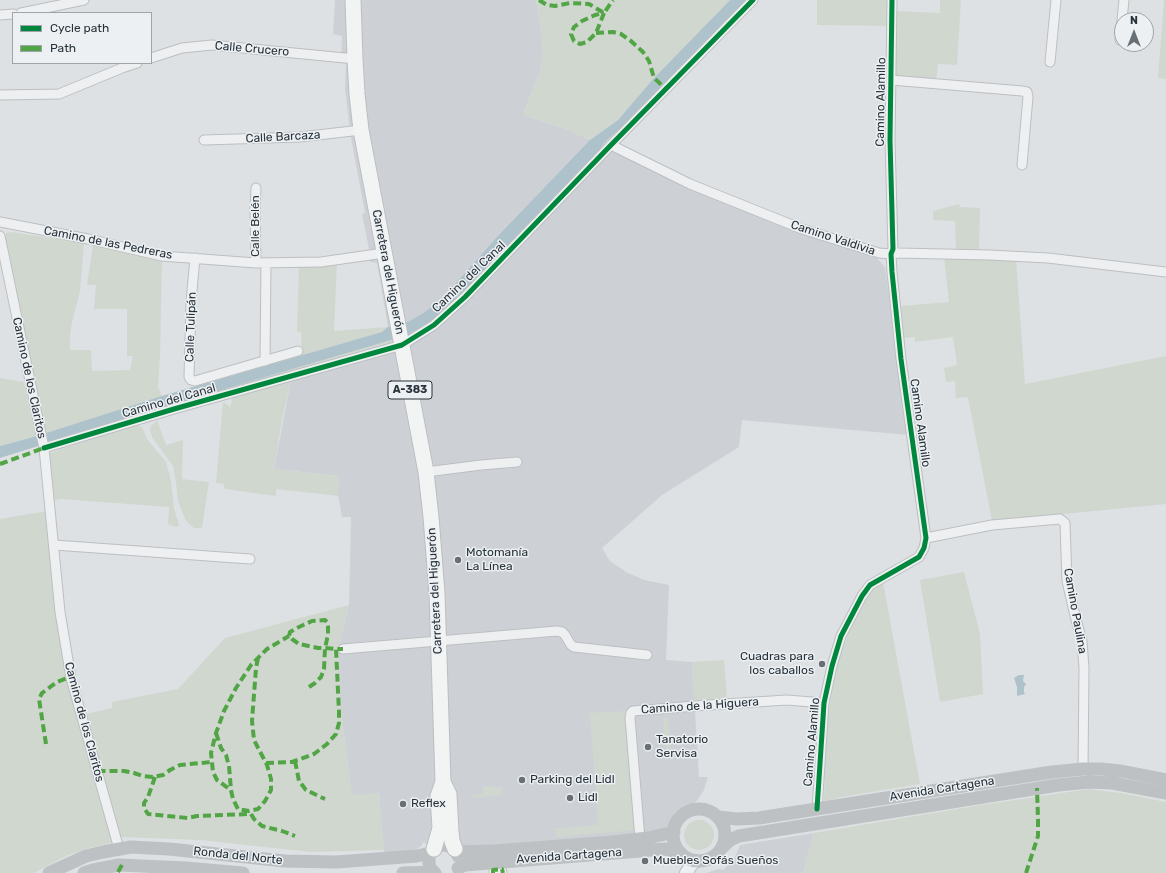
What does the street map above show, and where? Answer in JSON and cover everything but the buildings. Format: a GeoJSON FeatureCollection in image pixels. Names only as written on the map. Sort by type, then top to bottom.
{"type":"FeatureCollection","features":[{"type":"Feature","properties":{"kind":"main road","name":"Carretera del Higuerón"},"geometry":{"type":"LineString","coordinates":[[353,0],[357,94],[361,130],[426,472],[437,593],[443,782]]}},
{"type":"Feature","properties":{"kind":"main road","name":"Avenida Cartagena"},"geometry":{"type":"LineString","coordinates":[[718,817],[737,819],[759,818],[1083,769],[1121,771],[1166,780]]}},
{"type":"Feature","properties":{"kind":"main road","name":"A-383"},"geometry":{"type":"LineString","coordinates":[[443,782],[449,794],[452,841],[456,851]]}},
{"type":"Feature","properties":{"kind":"main road","name":"A-383"},"geometry":{"type":"LineString","coordinates":[[432,851],[440,828],[438,796],[443,782]]}},
{"type":"Feature","properties":{"kind":"main road","name":"Avenida Cartagena"},"geometry":{"type":"LineString","coordinates":[[723,847],[730,840],[739,836],[1058,785],[1089,782],[1112,783],[1166,793]]}},
{"type":"Feature","properties":{"kind":"main road"},"geometry":{"type":"LineString","coordinates":[[703,810],[711,812],[718,817],[725,831],[723,847],[712,858],[688,857],[676,847],[674,832],[676,824],[687,812],[703,810]]}},
{"type":"Feature","properties":{"kind":"main road","name":"Avenida Cartagena"},"geometry":{"type":"LineString","coordinates":[[432,851],[438,847],[446,845],[456,851],[494,851],[613,842],[640,839],[674,832]]}},
{"type":"Feature","properties":{"kind":"main road","name":"Ronda del Norte"},"geometry":{"type":"LineString","coordinates":[[49,873],[86,856],[131,847],[156,848],[285,861],[336,862],[417,856],[432,851]]}},
{"type":"Feature","properties":{"kind":"main road","name":"Avenida Cartagena"},"geometry":{"type":"LineString","coordinates":[[455,871],[465,865],[665,849],[688,857]]}},
{"type":"Feature","properties":{"kind":"main road"},"geometry":{"type":"LineString","coordinates":[[432,851],[429,858],[429,863],[430,868],[434,873]]}},
{"type":"Feature","properties":{"kind":"main road"},"geometry":{"type":"LineString","coordinates":[[455,871],[459,860],[456,851]]}},
{"type":"Feature","properties":{"kind":"main road","name":"Ronda del Norte"},"geometry":{"type":"LineString","coordinates":[[84,873],[106,867],[120,869],[179,868],[243,873]]}},
{"type":"Feature","properties":{"kind":"main road"},"geometry":{"type":"LineString","coordinates":[[403,873],[434,873]]}},
{"type":"Feature","properties":{"kind":"street"},"geometry":{"type":"LineString","coordinates":[[26,12],[84,0]]}},
{"type":"Feature","properties":{"kind":"street","name":"Camino del Canal"},"geometry":{"type":"LineString","coordinates":[[44,448],[174,409],[402,345],[434,325],[466,297],[611,145],[753,0]]}},
{"type":"Feature","properties":{"kind":"street","name":"Camino Alamillo"},"geometry":{"type":"LineString","coordinates":[[817,809],[824,703],[832,666],[842,636],[862,596],[870,585],[919,557],[924,548],[926,538],[901,359],[892,272],[891,254],[893,249],[890,140],[892,0]]}},
{"type":"Feature","properties":{"kind":"street"},"geometry":{"type":"LineString","coordinates":[[1050,62],[1056,0]]}},
{"type":"Feature","properties":{"kind":"street"},"geometry":{"type":"LineString","coordinates":[[1123,12],[1124,0]]}},
{"type":"Feature","properties":{"kind":"street"},"geometry":{"type":"LineString","coordinates":[[0,15],[12,14]]}},
{"type":"Feature","properties":{"kind":"street","name":"Calle Crucero"},"geometry":{"type":"LineString","coordinates":[[152,58],[182,48],[212,45],[355,60]]}},
{"type":"Feature","properties":{"kind":"street"},"geometry":{"type":"LineString","coordinates":[[0,95],[59,94],[134,64]]}},
{"type":"Feature","properties":{"kind":"street"},"geometry":{"type":"LineString","coordinates":[[891,80],[1027,92],[1028,97],[1022,165]]}},
{"type":"Feature","properties":{"kind":"street","name":"Calle Barcaza"},"geometry":{"type":"LineString","coordinates":[[204,140],[300,137],[361,130]]}},
{"type":"Feature","properties":{"kind":"street","name":"Camino Valdivia"},"geometry":{"type":"LineString","coordinates":[[611,145],[690,184],[802,229],[879,253],[989,255],[1048,258],[1166,272]]}},
{"type":"Feature","properties":{"kind":"street","name":"Calle Belén"},"geometry":{"type":"LineString","coordinates":[[256,188],[256,263]]}},
{"type":"Feature","properties":{"kind":"street","name":"Camino de las Pedreras"},"geometry":{"type":"LineString","coordinates":[[0,222],[88,239],[162,256],[266,263],[321,262],[384,253]]}},
{"type":"Feature","properties":{"kind":"street","name":"Camino de los Claritos"},"geometry":{"type":"LineString","coordinates":[[0,236],[44,448],[60,612],[71,678],[119,849]]}},
{"type":"Feature","properties":{"kind":"street","name":"Calle Tulipán"},"geometry":{"type":"LineString","coordinates":[[195,258],[191,301],[189,377],[191,380],[193,381],[205,378],[266,360]]}},
{"type":"Feature","properties":{"kind":"street"},"geometry":{"type":"LineString","coordinates":[[266,263],[266,360],[298,351]]}},
{"type":"Feature","properties":{"kind":"street"},"geometry":{"type":"LineString","coordinates":[[426,472],[517,462]]}},
{"type":"Feature","properties":{"kind":"street","name":"Camino Paulina"},"geometry":{"type":"LineString","coordinates":[[926,538],[992,525],[1060,519],[1065,523],[1068,581],[1074,616],[1082,641],[1084,668],[1083,769]]}},
{"type":"Feature","properties":{"kind":"street"},"geometry":{"type":"LineString","coordinates":[[54,546],[250,559]]}},
{"type":"Feature","properties":{"kind":"street"},"geometry":{"type":"LineString","coordinates":[[343,649],[557,630],[562,632],[574,647],[647,655]]}},
{"type":"Feature","properties":{"kind":"street","name":"Camino de la Higuera"},"geometry":{"type":"LineString","coordinates":[[640,839],[630,718],[633,711],[787,700],[824,703]]}},
{"type":"Feature","properties":{"kind":"street"},"geometry":{"type":"LineString","coordinates":[[685,873],[688,857]]}},
{"type":"Feature","properties":{"kind":"street"},"geometry":{"type":"LineString","coordinates":[[493,873],[493,870],[502,869],[503,873]]}},
{"type":"Feature","properties":{"kind":"shaded area"},"geometry":{"type":"Polygon","coordinates":[[[335,0],[536,0],[542,35],[543,58],[540,71],[523,115],[566,129],[590,140],[597,136],[617,153],[694,189],[799,231],[876,257],[885,267],[908,435],[742,420],[739,447],[662,495],[602,548],[610,561],[626,572],[644,580],[669,585],[666,660],[692,662],[699,777],[708,777],[704,790],[699,798],[676,824],[674,832],[432,851],[424,842],[415,850],[384,854],[379,793],[352,796],[340,702],[338,649],[349,605],[351,517],[342,517],[337,489],[338,476],[274,469],[291,380],[289,373],[383,344],[391,344],[377,263],[370,262],[362,214],[365,213],[351,138],[345,89],[346,62],[341,61],[342,36],[333,34],[335,0]]]}},
{"type":"Feature","properties":{"kind":"shaded area"},"geometry":{"type":"Polygon","coordinates":[[[536,0],[730,0],[654,78],[618,120],[590,140],[566,129],[523,115],[540,71],[543,58],[542,35],[536,0]]]}},
{"type":"Feature","properties":{"kind":"shaded area"},"geometry":{"type":"Polygon","coordinates":[[[817,0],[888,0],[887,26],[817,25],[817,0]]]}},
{"type":"Feature","properties":{"kind":"shaded area"},"geometry":{"type":"Polygon","coordinates":[[[940,0],[961,0],[957,65],[938,64],[936,81],[895,76],[896,11],[940,13],[940,0]]]}},
{"type":"Feature","properties":{"kind":"shaded area"},"geometry":{"type":"Polygon","coordinates":[[[1164,0],[1166,0],[1166,79],[1158,78],[1164,0]]]}},
{"type":"Feature","properties":{"kind":"shaded area"},"geometry":{"type":"Polygon","coordinates":[[[959,204],[960,207],[980,208],[979,251],[956,250],[955,221],[933,220],[933,211],[959,204]]]}},
{"type":"Feature","properties":{"kind":"shaded area"},"geometry":{"type":"Polygon","coordinates":[[[11,232],[84,243],[80,291],[72,322],[70,350],[91,350],[92,371],[130,370],[133,356],[127,356],[127,309],[94,309],[96,285],[87,285],[93,245],[162,258],[158,387],[162,396],[302,356],[301,332],[297,332],[299,265],[337,262],[334,331],[388,327],[393,343],[383,344],[45,445],[5,238],[6,233],[11,232]]]}},
{"type":"Feature","properties":{"kind":"shaded area"},"geometry":{"type":"Polygon","coordinates":[[[944,257],[1016,259],[1025,384],[1166,356],[1166,504],[992,521],[968,397],[956,398],[955,381],[946,382],[944,368],[957,365],[953,337],[915,342],[915,337],[903,338],[901,306],[949,302],[944,257]]]}},
{"type":"Feature","properties":{"kind":"shaded area"},"geometry":{"type":"Polygon","coordinates":[[[0,378],[24,382],[37,436],[0,446],[0,378]]]}},
{"type":"Feature","properties":{"kind":"shaded area"},"geometry":{"type":"Polygon","coordinates":[[[291,380],[282,420],[274,469],[338,476],[340,487],[337,489],[339,496],[276,489],[276,496],[225,489],[223,484],[216,483],[223,402],[230,407],[233,397],[291,380]]]}},
{"type":"Feature","properties":{"kind":"shaded area"},"geometry":{"type":"Polygon","coordinates":[[[157,420],[166,445],[183,440],[182,479],[209,482],[202,528],[194,528],[186,521],[178,501],[173,466],[152,437],[150,430],[151,426],[157,420]]]}},
{"type":"Feature","properties":{"kind":"shaded area"},"geometry":{"type":"Polygon","coordinates":[[[138,425],[142,427],[147,439],[166,462],[171,480],[174,508],[179,525],[177,527],[169,525],[168,523],[169,507],[61,499],[55,500],[47,459],[50,453],[130,426],[138,425]]]}},
{"type":"Feature","properties":{"kind":"shaded area"},"geometry":{"type":"Polygon","coordinates":[[[47,511],[67,678],[112,842],[66,856],[34,873],[0,873],[0,519],[47,511]]]}},
{"type":"Feature","properties":{"kind":"shaded area"},"geometry":{"type":"Polygon","coordinates":[[[964,572],[980,634],[983,694],[940,702],[920,580],[964,572]]]}},
{"type":"Feature","properties":{"kind":"shaded area"},"geometry":{"type":"Polygon","coordinates":[[[883,582],[920,784],[824,801],[825,738],[836,666],[849,632],[868,596],[873,589],[883,582]]]}},
{"type":"Feature","properties":{"kind":"shaded area"},"geometry":{"type":"Polygon","coordinates":[[[349,605],[338,649],[340,702],[352,795],[379,793],[384,850],[311,852],[200,840],[121,837],[86,714],[112,708],[112,702],[178,689],[225,638],[349,605]]]}},
{"type":"Feature","properties":{"kind":"shaded area"},"geometry":{"type":"Polygon","coordinates":[[[724,660],[727,699],[694,701],[692,662],[724,660]]]}},
{"type":"Feature","properties":{"kind":"shaded area"},"geometry":{"type":"Polygon","coordinates":[[[626,711],[635,830],[557,837],[556,830],[551,829],[598,825],[590,713],[626,711]]]}},
{"type":"Feature","properties":{"kind":"shaded area"},"geometry":{"type":"Polygon","coordinates":[[[663,717],[668,718],[671,757],[666,756],[663,717]]]}},
{"type":"Feature","properties":{"kind":"shaded area"},"geometry":{"type":"Polygon","coordinates":[[[483,786],[502,787],[503,795],[473,798],[473,795],[483,794],[483,786]]]}},
{"type":"Feature","properties":{"kind":"shaded area"},"geometry":{"type":"Polygon","coordinates":[[[1089,789],[1121,793],[1166,802],[1166,873],[803,873],[814,833],[981,805],[1089,789]]]}},
{"type":"Feature","properties":{"kind":"shaded area"},"geometry":{"type":"Polygon","coordinates":[[[699,820],[705,821],[713,829],[713,841],[705,849],[699,850],[693,849],[685,841],[684,835],[685,829],[693,821],[699,820]]]}},
{"type":"Feature","properties":{"kind":"shaded area"},"geometry":{"type":"Polygon","coordinates":[[[814,833],[803,873],[706,873],[719,869],[723,870],[734,859],[740,845],[814,833]]]}},
{"type":"Feature","properties":{"kind":"water"},"geometry":{"type":"Polygon","coordinates":[[[730,0],[748,0],[619,131],[602,145],[599,152],[472,286],[438,319],[408,335],[160,408],[0,458],[0,446],[37,436],[162,396],[382,332],[388,327],[406,323],[422,314],[437,303],[498,236],[590,140],[618,120],[654,78],[730,0]]]}},
{"type":"Feature","properties":{"kind":"water"},"geometry":{"type":"Polygon","coordinates":[[[1019,675],[1024,675],[1023,681],[1026,684],[1024,687],[1025,694],[1017,696],[1017,687],[1014,678],[1019,675]]]}},
{"type":"Feature","properties":{"kind":"marked path"},"geometry":{"type":"LineString","coordinates":[[539,0],[547,5],[555,6],[570,3],[589,4],[604,13],[613,0]]}},
{"type":"Feature","properties":{"kind":"marked path"},"geometry":{"type":"LineString","coordinates":[[604,13],[596,33],[587,42],[580,44],[574,41],[571,34],[574,27],[582,21],[604,13]]}},
{"type":"Feature","properties":{"kind":"marked path"},"geometry":{"type":"LineString","coordinates":[[596,33],[613,32],[621,34],[631,41],[643,52],[649,61],[654,78],[666,89]]}},
{"type":"Feature","properties":{"kind":"marked path"},"geometry":{"type":"LineString","coordinates":[[0,464],[44,448]]}},
{"type":"Feature","properties":{"kind":"marked path"},"geometry":{"type":"LineString","coordinates":[[309,687],[321,677],[324,669],[325,648],[328,635],[327,622],[325,620],[312,621],[290,632],[289,636],[299,644],[318,648],[325,648],[343,649]]}},
{"type":"Feature","properties":{"kind":"marked path"},"geometry":{"type":"LineString","coordinates":[[258,658],[256,668],[252,721],[254,740],[267,765],[271,779],[271,790],[265,801],[258,809],[249,811],[238,809],[233,799],[231,790],[217,780],[213,772],[211,753],[224,711],[236,688],[251,665],[267,649],[289,636]]}},
{"type":"Feature","properties":{"kind":"marked path"},"geometry":{"type":"LineString","coordinates":[[266,763],[292,762],[314,754],[327,744],[336,734],[339,723],[336,649]]}},
{"type":"Feature","properties":{"kind":"marked path"},"geometry":{"type":"LineString","coordinates":[[46,744],[39,699],[42,693],[57,682],[71,678]]}},
{"type":"Feature","properties":{"kind":"marked path"},"geometry":{"type":"LineString","coordinates":[[216,733],[221,748],[226,755],[229,766],[231,790]]}},
{"type":"Feature","properties":{"kind":"marked path"},"geometry":{"type":"LineString","coordinates":[[295,761],[299,781],[306,790],[325,799]]}},
{"type":"Feature","properties":{"kind":"marked path"},"geometry":{"type":"LineString","coordinates":[[98,773],[102,771],[124,771],[153,777],[163,775],[180,765],[211,762]]}},
{"type":"Feature","properties":{"kind":"marked path"},"geometry":{"type":"LineString","coordinates":[[155,777],[148,797],[144,803],[144,808],[148,814],[188,818],[197,816],[250,814]]}},
{"type":"Feature","properties":{"kind":"marked path"},"geometry":{"type":"LineString","coordinates":[[1026,873],[1038,836],[1037,788]]}},
{"type":"Feature","properties":{"kind":"marked path"},"geometry":{"type":"LineString","coordinates":[[251,814],[262,826],[295,836]]}},
{"type":"Feature","properties":{"kind":"marked path"},"geometry":{"type":"LineString","coordinates":[[118,872],[122,865]]}},
{"type":"Feature","properties":{"kind":"marked path"},"geometry":{"type":"LineString","coordinates":[[493,873],[493,870],[502,869],[503,873]]}},
{"type":"Feature","properties":{"kind":"cycle path"},"geometry":{"type":"LineString","coordinates":[[44,448],[174,409],[402,345],[434,325],[465,297],[753,0]]}},
{"type":"Feature","properties":{"kind":"cycle path"},"geometry":{"type":"LineString","coordinates":[[817,809],[824,703],[832,666],[841,636],[862,596],[870,585],[919,557],[924,548],[926,538],[901,359],[892,272],[891,254],[893,249],[890,140],[892,0]]}},
{"type":"Feature","properties":{"kind":"place","name":"Motomanía La Línea"},"geometry":{"type":"Point","coordinates":[458,560]}},
{"type":"Feature","properties":{"kind":"place","name":"Cuadras para los caballos"},"geometry":{"type":"Point","coordinates":[822,664]}},
{"type":"Feature","properties":{"kind":"place","name":"Tanatorio Servisa"},"geometry":{"type":"Point","coordinates":[648,747]}},
{"type":"Feature","properties":{"kind":"place","name":"Parking del Lidl"},"geometry":{"type":"Point","coordinates":[522,780]}},
{"type":"Feature","properties":{"kind":"place","name":"Lidl"},"geometry":{"type":"Point","coordinates":[570,798]}},
{"type":"Feature","properties":{"kind":"place","name":"Reflex"},"geometry":{"type":"Point","coordinates":[403,804]}},
{"type":"Feature","properties":{"kind":"place","name":"Muebles Sofás Sueños"},"geometry":{"type":"Point","coordinates":[645,861]}}]}
